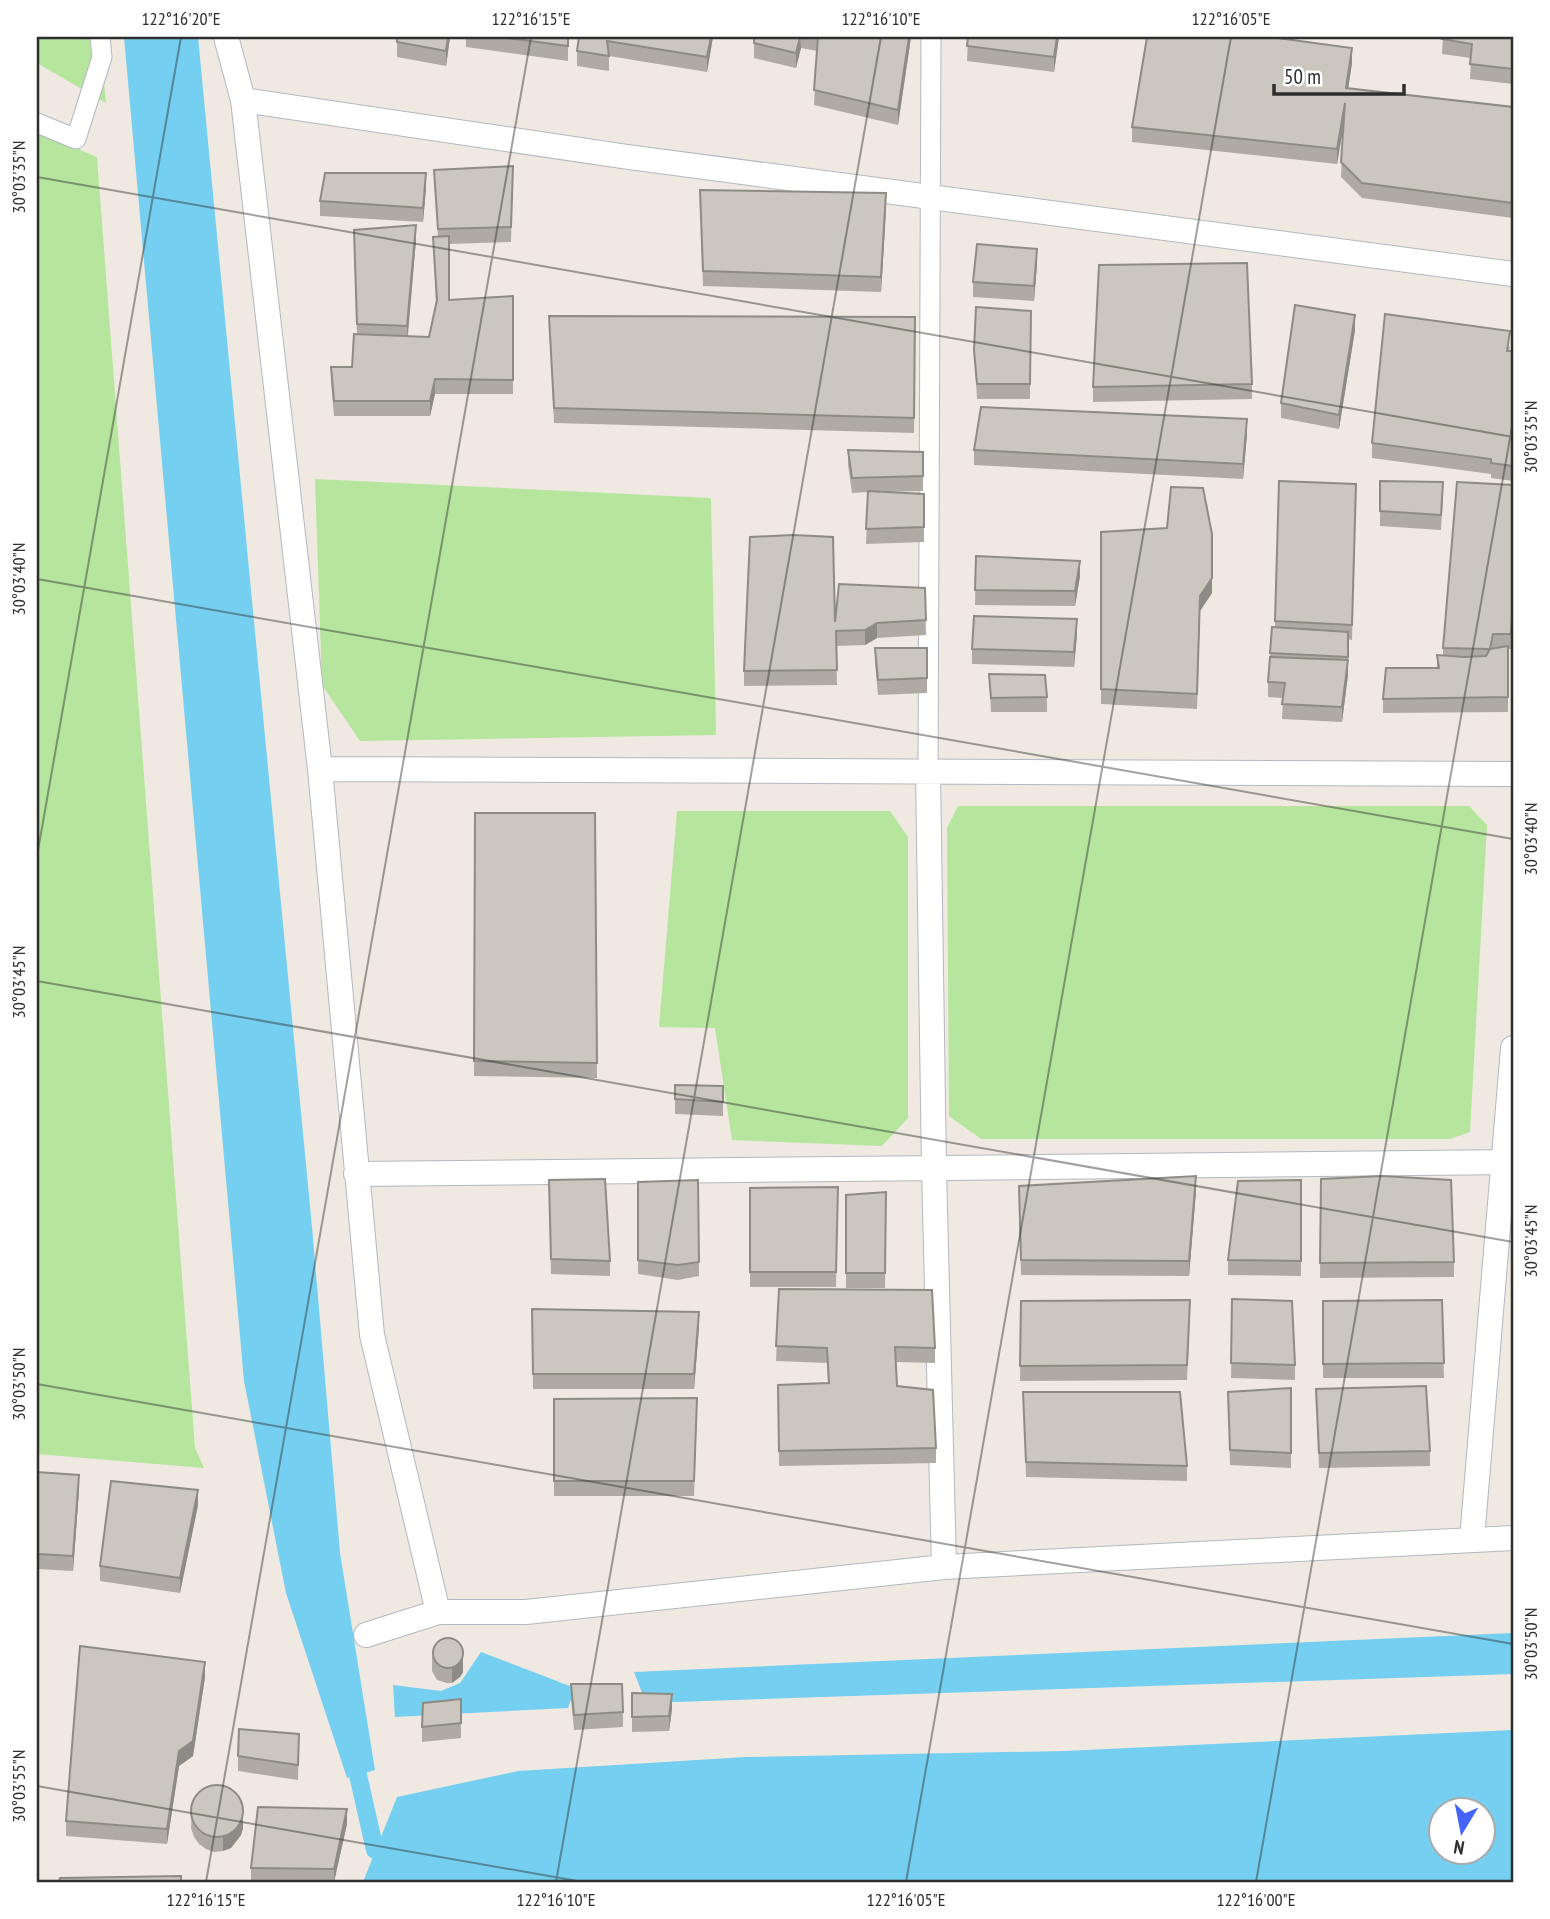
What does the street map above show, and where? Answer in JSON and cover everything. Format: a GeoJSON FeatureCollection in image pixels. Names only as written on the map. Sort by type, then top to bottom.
{"type":"FeatureCollection","features":[{"type":"Feature","properties":{"kind":"street"},"geometry":{"type":"LineString","coordinates":[[37,123],[76,139],[102,57],[100,37]]}},
{"type":"Feature","properties":{"kind":"street"},"geometry":{"type":"LineString","coordinates":[[226,37],[243,100],[320,769],[372,1335],[438,1612]]}},
{"type":"Feature","properties":{"kind":"street"},"geometry":{"type":"LineString","coordinates":[[931,37],[928,772],[933,1169],[944,1567]]}},
{"type":"Feature","properties":{"kind":"street"},"geometry":{"type":"LineString","coordinates":[[243,100],[628,157],[1513,274]]}},
{"type":"Feature","properties":{"kind":"street"},"geometry":{"type":"LineString","coordinates":[[320,769],[1513,774]]}},
{"type":"Feature","properties":{"kind":"street"},"geometry":{"type":"LineString","coordinates":[[1472,1539],[1508,1162],[1513,1048]]}},
{"type":"Feature","properties":{"kind":"street"},"geometry":{"type":"LineString","coordinates":[[356,1174],[1508,1162]]}},
{"type":"Feature","properties":{"kind":"street"},"geometry":{"type":"LineString","coordinates":[[366,1635],[438,1612],[526,1612],[944,1567],[1513,1538]]}},
{"type":"Feature","properties":{"kind":"green space"},"geometry":{"type":"Polygon","coordinates":[[[37,37],[100,37],[106,103],[37,63],[37,37]]]}},
{"type":"Feature","properties":{"kind":"green space"},"geometry":{"type":"Polygon","coordinates":[[[37,132],[97,157],[195,1448],[204,1468],[37,1454],[37,132]]]}},
{"type":"Feature","properties":{"kind":"green space"},"geometry":{"type":"Polygon","coordinates":[[[315,479],[711,498],[716,735],[360,741],[322,685],[315,479]]]}},
{"type":"Feature","properties":{"kind":"green space"},"geometry":{"type":"Polygon","coordinates":[[[958,806],[1469,806],[1487,825],[1470,1132],[1450,1139],[981,1139],[949,1116],[947,828],[958,806]]]}},
{"type":"Feature","properties":{"kind":"green space"},"geometry":{"type":"Polygon","coordinates":[[[677,811],[890,811],[908,837],[908,1118],[882,1146],[732,1140],[715,1028],[659,1027],[677,811]]]}},
{"type":"Feature","properties":{"kind":"water"},"geometry":{"type":"Polygon","coordinates":[[[124,37],[198,37],[312,1227],[340,1553],[375,1770],[347,1778],[286,1593],[244,1381],[124,37]]]}},
{"type":"Feature","properties":{"kind":"water"},"geometry":{"type":"Polygon","coordinates":[[[1513,1633],[1513,1674],[646,1703],[634,1672],[1513,1633]]]}},
{"type":"Feature","properties":{"kind":"water"},"geometry":{"type":"Polygon","coordinates":[[[481,1652],[575,1688],[568,1708],[395,1717],[393,1685],[441,1691],[460,1683],[481,1652]]]}},
{"type":"Feature","properties":{"kind":"water"},"geometry":{"type":"Polygon","coordinates":[[[1513,1730],[1513,1882],[363,1882],[397,1797],[518,1771],[746,1757],[1064,1751],[1513,1730]]]}},
{"type":"Feature","properties":{"kind":"building"},"geometry":{"type":"Polygon","coordinates":[[[397,37],[448,37],[446,51],[397,42],[397,37]]]}},
{"type":"Feature","properties":{"kind":"building"},"geometry":{"type":"Polygon","coordinates":[[[501,37],[568,37],[568,46],[501,37]]]}},
{"type":"Feature","properties":{"kind":"building"},"geometry":{"type":"Polygon","coordinates":[[[579,37],[711,37],[707,57],[607,41],[609,56],[577,51],[579,37]]]}},
{"type":"Feature","properties":{"kind":"building"},"geometry":{"type":"Polygon","coordinates":[[[754,37],[800,37],[796,53],[754,43],[754,37]]]}},
{"type":"Feature","properties":{"kind":"building"},"geometry":{"type":"Polygon","coordinates":[[[818,37],[909,37],[898,110],[814,90],[818,37]]]}},
{"type":"Feature","properties":{"kind":"building"},"geometry":{"type":"Polygon","coordinates":[[[968,37],[1057,37],[1054,57],[967,46],[968,37]]]}},
{"type":"Feature","properties":{"kind":"building"},"geometry":{"type":"Polygon","coordinates":[[[1147,37],[1270,37],[1352,48],[1346,88],[1513,107],[1513,203],[1362,183],[1341,162],[1345,103],[1337,149],[1132,127],[1147,37]]]}},
{"type":"Feature","properties":{"kind":"building"},"geometry":{"type":"Polygon","coordinates":[[[1513,37],[1513,69],[1470,64],[1472,44],[1442,39],[1513,37]]]}},
{"type":"Feature","properties":{"kind":"building"},"geometry":{"type":"Polygon","coordinates":[[[513,166],[511,227],[438,229],[434,170],[513,166]]]}},
{"type":"Feature","properties":{"kind":"building"},"geometry":{"type":"Polygon","coordinates":[[[325,173],[426,173],[423,208],[320,201],[325,173]]]}},
{"type":"Feature","properties":{"kind":"building"},"geometry":{"type":"Polygon","coordinates":[[[700,190],[886,193],[881,277],[703,271],[700,190]]]}},
{"type":"Feature","properties":{"kind":"building"},"geometry":{"type":"Polygon","coordinates":[[[416,225],[407,326],[357,324],[354,230],[416,225]]]}},
{"type":"Feature","properties":{"kind":"building"},"geometry":{"type":"Polygon","coordinates":[[[449,236],[449,300],[513,296],[513,380],[435,379],[430,401],[334,401],[331,367],[352,367],[354,334],[429,337],[437,300],[433,237],[449,236]]]}},
{"type":"Feature","properties":{"kind":"building"},"geometry":{"type":"Polygon","coordinates":[[[977,244],[1037,249],[1034,286],[973,282],[977,244]]]}},
{"type":"Feature","properties":{"kind":"building"},"geometry":{"type":"Polygon","coordinates":[[[1247,263],[1252,384],[1093,387],[1099,265],[1247,263]]]}},
{"type":"Feature","properties":{"kind":"building"},"geometry":{"type":"Polygon","coordinates":[[[1295,305],[1355,315],[1339,415],[1281,403],[1295,305]]]}},
{"type":"Feature","properties":{"kind":"building"},"geometry":{"type":"Polygon","coordinates":[[[976,307],[1031,311],[1030,384],[977,384],[974,350],[976,307]]]}},
{"type":"Feature","properties":{"kind":"building"},"geometry":{"type":"Polygon","coordinates":[[[1385,314],[1510,331],[1507,351],[1513,351],[1513,466],[1491,463],[1491,459],[1372,443],[1385,314]]]}},
{"type":"Feature","properties":{"kind":"building"},"geometry":{"type":"Polygon","coordinates":[[[549,316],[915,317],[914,418],[554,408],[549,316]]]}},
{"type":"Feature","properties":{"kind":"building"},"geometry":{"type":"Polygon","coordinates":[[[981,407],[1247,419],[1243,464],[974,450],[981,407]]]}},
{"type":"Feature","properties":{"kind":"building"},"geometry":{"type":"Polygon","coordinates":[[[848,450],[923,452],[923,476],[852,478],[848,450]]]}},
{"type":"Feature","properties":{"kind":"building"},"geometry":{"type":"Polygon","coordinates":[[[1279,481],[1356,484],[1352,625],[1275,621],[1279,481]]]}},
{"type":"Feature","properties":{"kind":"building"},"geometry":{"type":"Polygon","coordinates":[[[1380,481],[1443,482],[1441,515],[1380,511],[1380,481]]]}},
{"type":"Feature","properties":{"kind":"building"},"geometry":{"type":"Polygon","coordinates":[[[1457,482],[1513,485],[1511,634],[1493,634],[1490,649],[1443,648],[1457,482]]]}},
{"type":"Feature","properties":{"kind":"building"},"geometry":{"type":"Polygon","coordinates":[[[1171,487],[1203,488],[1212,534],[1212,578],[1200,596],[1197,694],[1101,689],[1101,532],[1167,528],[1171,487]]]}},
{"type":"Feature","properties":{"kind":"building"},"geometry":{"type":"Polygon","coordinates":[[[868,491],[924,494],[924,527],[866,529],[868,491]]]}},
{"type":"Feature","properties":{"kind":"building"},"geometry":{"type":"Polygon","coordinates":[[[750,537],[833,537],[835,622],[839,584],[925,588],[926,620],[877,623],[865,630],[836,631],[837,670],[744,671],[750,537]]]}},
{"type":"Feature","properties":{"kind":"building"},"geometry":{"type":"Polygon","coordinates":[[[976,556],[1080,561],[1075,591],[975,590],[976,556]]]}},
{"type":"Feature","properties":{"kind":"building"},"geometry":{"type":"Polygon","coordinates":[[[974,616],[1077,619],[1074,652],[972,649],[974,616]]]}},
{"type":"Feature","properties":{"kind":"building"},"geometry":{"type":"Polygon","coordinates":[[[1272,627],[1348,632],[1348,657],[1270,653],[1272,627]]]}},
{"type":"Feature","properties":{"kind":"building"},"geometry":{"type":"Polygon","coordinates":[[[1508,646],[1508,697],[1383,699],[1386,668],[1439,668],[1437,655],[1486,656],[1490,649],[1508,646]]]}},
{"type":"Feature","properties":{"kind":"building"},"geometry":{"type":"Polygon","coordinates":[[[875,648],[927,648],[927,678],[878,680],[875,648]]]}},
{"type":"Feature","properties":{"kind":"building"},"geometry":{"type":"Polygon","coordinates":[[[1270,657],[1348,660],[1342,707],[1282,704],[1285,683],[1268,682],[1270,657]]]}},
{"type":"Feature","properties":{"kind":"building"},"geometry":{"type":"Polygon","coordinates":[[[989,674],[1045,675],[1047,697],[991,698],[989,674]]]}},
{"type":"Feature","properties":{"kind":"building"},"geometry":{"type":"Polygon","coordinates":[[[475,813],[595,813],[597,1063],[474,1061],[475,813]]]}},
{"type":"Feature","properties":{"kind":"building"},"geometry":{"type":"Polygon","coordinates":[[[675,1085],[723,1086],[723,1102],[675,1099],[675,1085]]]}},
{"type":"Feature","properties":{"kind":"building"},"geometry":{"type":"Polygon","coordinates":[[[1196,1176],[1189,1261],[1021,1260],[1019,1186],[1196,1176]]]}},
{"type":"Feature","properties":{"kind":"building"},"geometry":{"type":"Polygon","coordinates":[[[1382,1176],[1451,1180],[1454,1262],[1320,1263],[1321,1179],[1382,1176]]]}},
{"type":"Feature","properties":{"kind":"building"},"geometry":{"type":"Polygon","coordinates":[[[605,1179],[610,1261],[551,1259],[549,1180],[605,1179]]]}},
{"type":"Feature","properties":{"kind":"building"},"geometry":{"type":"Polygon","coordinates":[[[698,1180],[699,1262],[678,1265],[638,1260],[638,1182],[698,1180]]]}},
{"type":"Feature","properties":{"kind":"building"},"geometry":{"type":"Polygon","coordinates":[[[1301,1180],[1301,1261],[1228,1260],[1238,1181],[1301,1180]]]}},
{"type":"Feature","properties":{"kind":"building"},"geometry":{"type":"Polygon","coordinates":[[[838,1187],[836,1272],[750,1272],[750,1188],[838,1187]]]}},
{"type":"Feature","properties":{"kind":"building"},"geometry":{"type":"Polygon","coordinates":[[[886,1192],[885,1273],[846,1273],[846,1195],[886,1192]]]}},
{"type":"Feature","properties":{"kind":"building"},"geometry":{"type":"Polygon","coordinates":[[[779,1289],[932,1290],[935,1348],[895,1347],[897,1386],[933,1390],[936,1448],[779,1451],[778,1385],[829,1383],[827,1348],[776,1346],[779,1289]]]}},
{"type":"Feature","properties":{"kind":"building"},"geometry":{"type":"Polygon","coordinates":[[[1232,1299],[1292,1301],[1295,1365],[1231,1363],[1232,1299]]]}},
{"type":"Feature","properties":{"kind":"building"},"geometry":{"type":"Polygon","coordinates":[[[1190,1300],[1187,1365],[1020,1366],[1021,1301],[1190,1300]]]}},
{"type":"Feature","properties":{"kind":"building"},"geometry":{"type":"Polygon","coordinates":[[[1442,1300],[1444,1363],[1323,1364],[1323,1301],[1442,1300]]]}},
{"type":"Feature","properties":{"kind":"building"},"geometry":{"type":"Polygon","coordinates":[[[532,1309],[699,1312],[694,1374],[533,1374],[532,1309]]]}},
{"type":"Feature","properties":{"kind":"building"},"geometry":{"type":"Polygon","coordinates":[[[1426,1386],[1430,1451],[1319,1453],[1316,1389],[1426,1386]]]}},
{"type":"Feature","properties":{"kind":"building"},"geometry":{"type":"Polygon","coordinates":[[[1291,1388],[1291,1453],[1230,1450],[1228,1392],[1291,1388]]]}},
{"type":"Feature","properties":{"kind":"building"},"geometry":{"type":"Polygon","coordinates":[[[1023,1392],[1180,1392],[1187,1466],[1026,1462],[1023,1392]]]}},
{"type":"Feature","properties":{"kind":"building"},"geometry":{"type":"Polygon","coordinates":[[[697,1398],[694,1481],[554,1481],[554,1399],[697,1398]]]}},
{"type":"Feature","properties":{"kind":"building"},"geometry":{"type":"Polygon","coordinates":[[[37,1472],[79,1475],[73,1556],[37,1554],[37,1472]]]}},
{"type":"Feature","properties":{"kind":"building"},"geometry":{"type":"Polygon","coordinates":[[[111,1481],[198,1490],[180,1578],[100,1566],[111,1481]]]}},
{"type":"Feature","properties":{"kind":"building"},"geometry":{"type":"Polygon","coordinates":[[[448,1638],[459,1642],[463,1653],[459,1664],[448,1668],[437,1664],[433,1653],[437,1642],[448,1638]]]}},
{"type":"Feature","properties":{"kind":"building"},"geometry":{"type":"Polygon","coordinates":[[[80,1646],[205,1662],[193,1741],[179,1751],[167,1829],[66,1821],[80,1646]]]}},
{"type":"Feature","properties":{"kind":"building"},"geometry":{"type":"Polygon","coordinates":[[[571,1684],[622,1684],[623,1712],[574,1715],[571,1684]]]}},
{"type":"Feature","properties":{"kind":"building"},"geometry":{"type":"Polygon","coordinates":[[[632,1693],[672,1694],[669,1716],[632,1717],[632,1693]]]}},
{"type":"Feature","properties":{"kind":"building"},"geometry":{"type":"Polygon","coordinates":[[[461,1699],[461,1723],[422,1727],[423,1703],[461,1699]]]}},
{"type":"Feature","properties":{"kind":"building"},"geometry":{"type":"Polygon","coordinates":[[[239,1729],[299,1734],[298,1765],[238,1756],[239,1729]]]}},
{"type":"Feature","properties":{"kind":"building"},"geometry":{"type":"Polygon","coordinates":[[[217,1785],[227,1787],[235,1793],[241,1801],[241,1821],[235,1829],[227,1835],[217,1837],[207,1835],[199,1829],[193,1821],[191,1811],[193,1801],[199,1793],[207,1787],[217,1785]]]}},
{"type":"Feature","properties":{"kind":"building"},"geometry":{"type":"Polygon","coordinates":[[[258,1807],[347,1809],[334,1869],[251,1868],[258,1807]]]}},
{"type":"Feature","properties":{"kind":"building"},"geometry":{"type":"Polygon","coordinates":[[[181,1876],[181,1882],[59,1882],[60,1878],[181,1876]]]}},
{"type":"Feature","properties":{"kind":"waterway"},"geometry":{"type":"LineString","coordinates":[[353,1753],[375,1850]]}}]}
